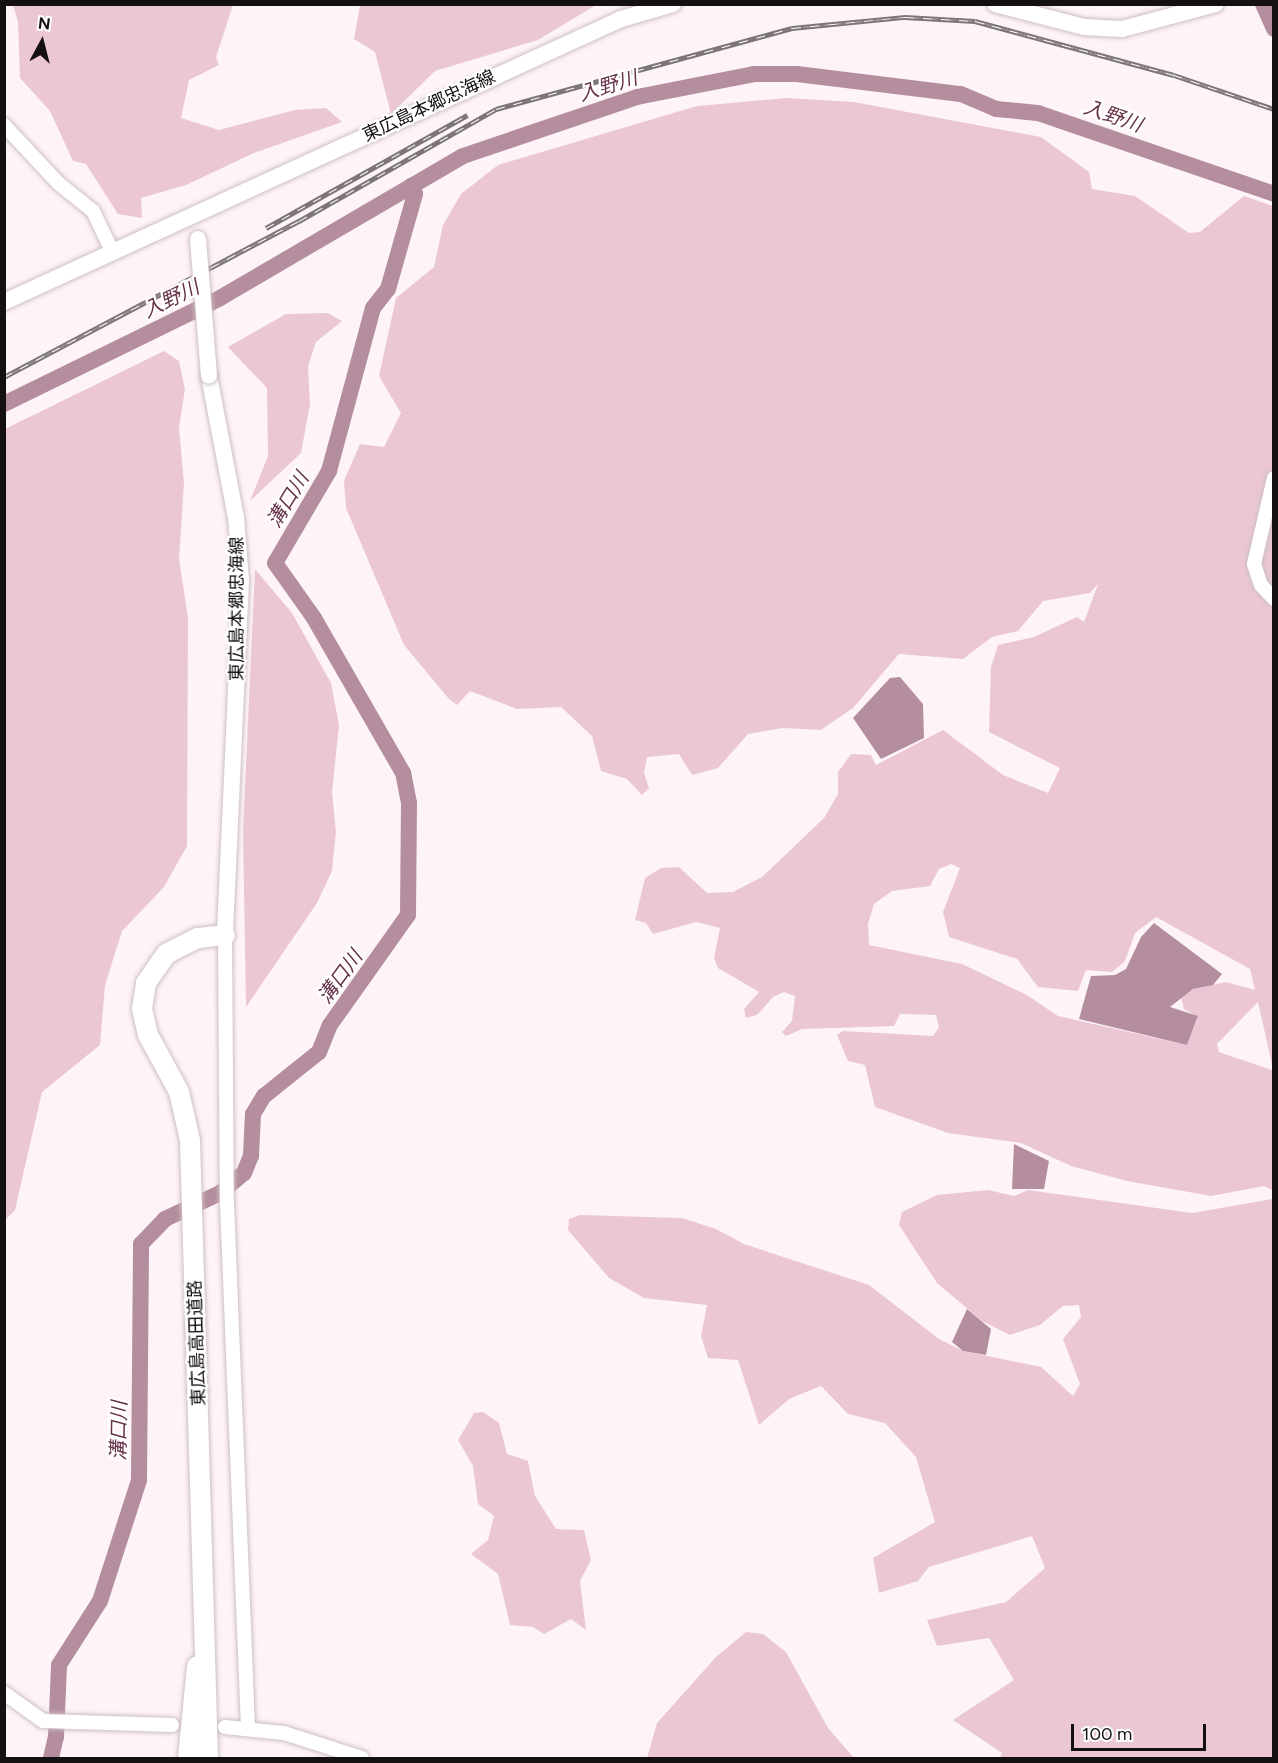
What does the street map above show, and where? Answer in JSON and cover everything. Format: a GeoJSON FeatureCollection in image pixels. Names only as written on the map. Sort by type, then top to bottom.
{"type":"FeatureCollection","features":[{"type":"Feature","properties":{"kind":"highway","name":"東広島高田道路"},"geometry":{"type":"LineString","coordinates":[[204,1545],[190,1140],[179,1092],[146,1028],[143,996],[152,972],[166,954],[198,938],[225,935]]}},
{"type":"Feature","properties":{"kind":"highway"},"geometry":{"type":"LineString","coordinates":[[200,1758],[204,1545]]}},
{"type":"Feature","properties":{"kind":"highway"},"geometry":{"type":"LineString","coordinates":[[204,1545],[213,1758]]}},
{"type":"Feature","properties":{"kind":"highway"},"geometry":{"type":"LineString","coordinates":[[188,1758],[202,1622]]}},
{"type":"Feature","properties":{"kind":"highway"},"geometry":{"type":"LineString","coordinates":[[208,1661],[208,1758]]}},
{"type":"Feature","properties":{"kind":"main road","name":"東広島本郷忠海線"},"geometry":{"type":"LineString","coordinates":[[4,302],[621,19],[673,4]]}},
{"type":"Feature","properties":{"kind":"main road"},"geometry":{"type":"LineString","coordinates":[[994,4],[1084,27],[1122,29],[1216,4]]}},
{"type":"Feature","properties":{"kind":"main road","name":"東広島本郷忠海線"},"geometry":{"type":"LineString","coordinates":[[188,216],[198,238],[209,376],[236,517],[241,580],[225,935]]}},
{"type":"Feature","properties":{"kind":"street"},"geometry":{"type":"LineString","coordinates":[[4,125],[58,183],[93,212],[111,251]]}},
{"type":"Feature","properties":{"kind":"street"},"geometry":{"type":"LineString","coordinates":[[1274,478],[1254,552],[1256,575],[1274,599]]}},
{"type":"Feature","properties":{"kind":"street"},"geometry":{"type":"LineString","coordinates":[[225,935],[227,1203],[248,1728]]}},
{"type":"Feature","properties":{"kind":"street"},"geometry":{"type":"LineString","coordinates":[[4,1693],[43,1722],[172,1725]]}},
{"type":"Feature","properties":{"kind":"street"},"geometry":{"type":"LineString","coordinates":[[225,1727],[284,1733],[362,1758]]}},
{"type":"Feature","properties":{"kind":"shaded area"},"geometry":{"type":"Polygon","coordinates":[[[360,4],[596,5],[538,40],[435,71],[391,114],[375,52],[354,39],[360,4]]]}},
{"type":"Feature","properties":{"kind":"shaded area"},"geometry":{"type":"Polygon","coordinates":[[[13,5],[233,5],[216,57],[219,65],[189,80],[181,118],[219,130],[295,110],[326,108],[342,122],[254,153],[186,185],[141,198],[142,218],[118,214],[86,164],[73,161],[50,111],[20,78],[18,22],[13,5]]]}},
{"type":"Feature","properties":{"kind":"shaded area"},"geometry":{"type":"Polygon","coordinates":[[[787,98],[854,102],[1041,137],[1089,172],[1092,189],[1135,196],[1189,233],[1200,232],[1244,196],[1273,206],[1273,1069],[1273,1758],[1000,1758],[1002,1753],[953,1720],[1014,1680],[989,1638],[937,1646],[927,1620],[1006,1602],[1045,1568],[1032,1536],[929,1567],[918,1581],[879,1593],[873,1558],[935,1522],[916,1457],[885,1423],[848,1414],[821,1386],[789,1399],[759,1425],[738,1360],[708,1358],[701,1336],[707,1305],[644,1298],[609,1278],[568,1230],[569,1219],[580,1215],[682,1218],[716,1229],[744,1244],[869,1285],[939,1339],[963,1351],[1041,1367],[1073,1396],[1080,1384],[1063,1339],[1081,1317],[1079,1305],[1063,1306],[1040,1325],[1010,1335],[982,1321],[937,1283],[899,1225],[902,1212],[937,1195],[988,1190],[1014,1196],[1028,1190],[1192,1213],[1272,1199],[1272,1190],[1264,1186],[1211,1196],[1127,1181],[1071,1166],[1021,1143],[948,1133],[875,1107],[865,1065],[848,1061],[837,1035],[843,1031],[933,1036],[939,1027],[936,1015],[900,1014],[894,1026],[802,1029],[786,1036],[782,1032],[792,1021],[795,996],[784,992],[773,997],[757,1015],[746,1018],[744,1009],[759,992],[718,968],[714,958],[720,928],[696,922],[653,934],[646,923],[635,920],[645,878],[661,868],[679,867],[707,893],[733,892],[762,877],[824,818],[838,794],[838,772],[851,754],[871,755],[876,765],[943,730],[1003,775],[1048,793],[1060,768],[989,732],[991,667],[998,645],[1034,637],[1077,617],[1084,622],[1098,584],[1090,593],[1043,601],[1018,631],[992,637],[963,659],[899,654],[853,708],[821,730],[783,728],[748,734],[718,768],[692,775],[679,754],[647,757],[644,773],[649,788],[642,795],[627,779],[601,771],[592,736],[561,707],[517,709],[470,691],[457,705],[449,699],[404,645],[346,508],[344,481],[360,444],[384,447],[401,413],[379,376],[396,298],[434,267],[443,225],[461,194],[498,165],[697,106],[787,98]],[[951,864],[939,869],[930,886],[892,891],[874,904],[868,924],[869,945],[962,964],[1027,995],[1058,1016],[1187,1045],[1198,1017],[1184,1009],[1181,997],[1193,989],[1226,982],[1255,990],[1250,969],[1156,917],[1135,933],[1125,961],[1112,972],[1086,970],[1078,991],[1038,987],[1017,959],[949,937],[943,912],[960,868],[951,864]],[[1258,1002],[1217,1044],[1219,1052],[1272,1070],[1258,1002]]]}},
{"type":"Feature","properties":{"kind":"shaded area"},"geometry":{"type":"Polygon","coordinates":[[[328,313],[342,321],[316,342],[308,366],[310,404],[301,453],[250,501],[268,456],[267,388],[228,347],[286,314],[328,313]]]}},
{"type":"Feature","properties":{"kind":"shaded area"},"geometry":{"type":"Polygon","coordinates":[[[164,351],[179,361],[185,389],[179,428],[184,483],[179,559],[188,618],[187,846],[164,887],[122,931],[105,985],[100,1045],[42,1092],[15,1210],[5,1220],[5,429],[164,351]]]}},
{"type":"Feature","properties":{"kind":"shaded area"},"geometry":{"type":"Polygon","coordinates":[[[255,569],[292,613],[331,683],[339,725],[332,792],[336,832],[332,871],[317,903],[246,1007],[243,832],[255,569]]]}},
{"type":"Feature","properties":{"kind":"shaded area"},"geometry":{"type":"Polygon","coordinates":[[[900,677],[923,704],[924,738],[881,759],[853,718],[890,678],[900,677]]]}},
{"type":"Feature","properties":{"kind":"shaded area"},"geometry":{"type":"Polygon","coordinates":[[[1154,923],[1222,974],[1213,985],[1193,989],[1170,1007],[1198,1016],[1187,1045],[1079,1019],[1091,976],[1115,975],[1126,969],[1141,937],[1154,923]]]}},
{"type":"Feature","properties":{"kind":"shaded area"},"geometry":{"type":"Polygon","coordinates":[[[1014,1144],[1049,1161],[1044,1189],[1012,1189],[1014,1144]]]}},
{"type":"Feature","properties":{"kind":"shaded area"},"geometry":{"type":"Polygon","coordinates":[[[967,1309],[991,1329],[986,1355],[963,1351],[952,1342],[967,1309]]]}},
{"type":"Feature","properties":{"kind":"shaded area"},"geometry":{"type":"Polygon","coordinates":[[[483,1412],[499,1423],[507,1454],[528,1461],[535,1496],[556,1529],[584,1530],[591,1560],[580,1581],[586,1630],[571,1619],[544,1634],[533,1627],[510,1625],[498,1574],[471,1554],[488,1540],[494,1516],[478,1504],[473,1466],[458,1440],[474,1413],[483,1412]]]}},
{"type":"Feature","properties":{"kind":"shaded area"},"geometry":{"type":"Polygon","coordinates":[[[746,1632],[763,1634],[786,1652],[828,1728],[854,1758],[647,1758],[657,1723],[716,1657],[746,1632]]]}},
{"type":"Feature","properties":{"kind":"waterway"},"geometry":{"type":"LineString","coordinates":[[1263,4],[1274,29]]}},
{"type":"Feature","properties":{"kind":"waterway","name":"入野川"},"geometry":{"type":"LineString","coordinates":[[4,404],[220,298],[463,156],[637,97],[754,74],[797,74],[961,94],[996,109],[1038,113],[1274,194]]}},
{"type":"Feature","properties":{"kind":"waterway","name":"溝口川"},"geometry":{"type":"LineString","coordinates":[[51,1758],[56,1737],[59,1665],[100,1601],[139,1480],[141,1244],[165,1219],[220,1193],[244,1173],[251,1156],[253,1114],[264,1096],[319,1052],[330,1025],[408,915],[409,803],[403,773],[314,618],[275,563],[329,471],[373,308],[388,289],[415,194],[411,186]]}},
{"type":"Feature","properties":{"kind":"railway"},"geometry":{"type":"LineString","coordinates":[[4,377],[299,221],[496,109],[792,28],[905,17],[975,21],[1174,75],[1274,109]]}},
{"type":"Feature","properties":{"kind":"railway"},"geometry":{"type":"LineString","coordinates":[[266,228],[467,115]]}}]}
